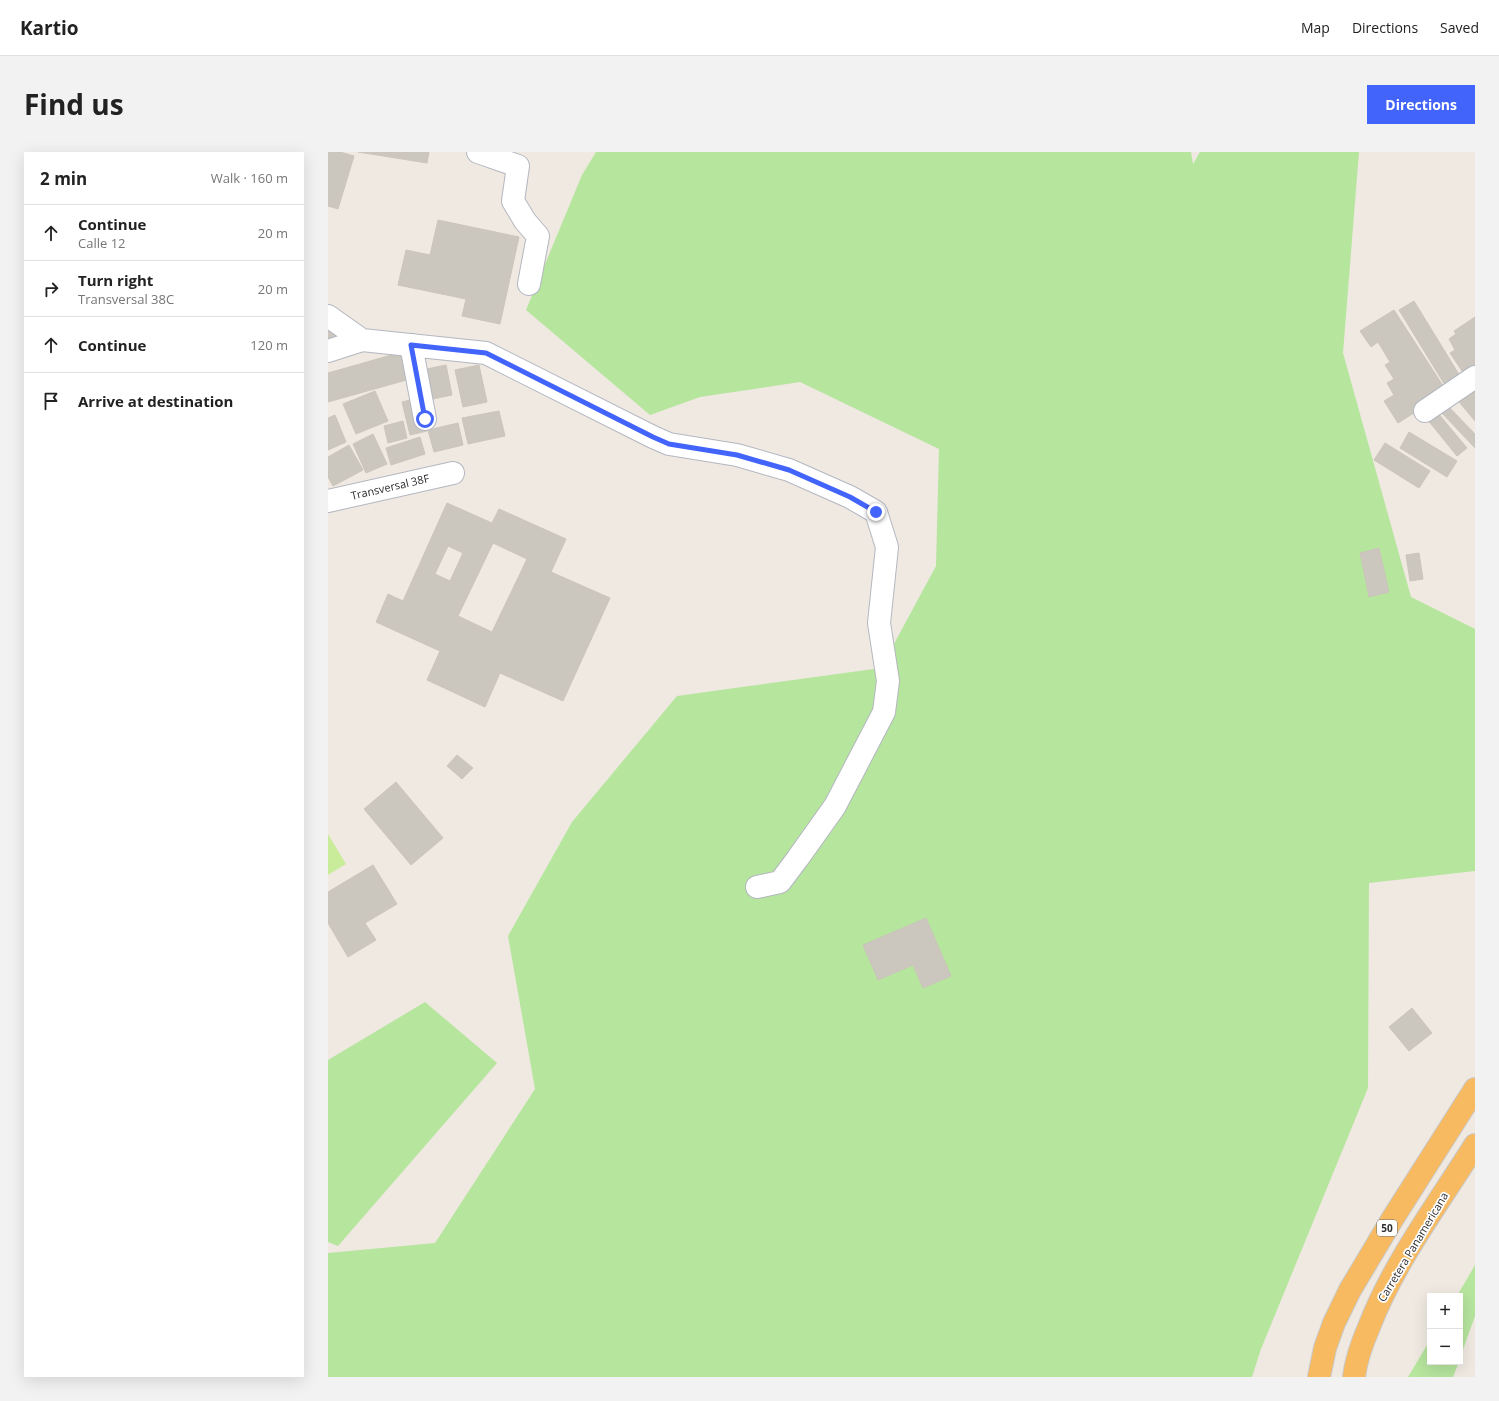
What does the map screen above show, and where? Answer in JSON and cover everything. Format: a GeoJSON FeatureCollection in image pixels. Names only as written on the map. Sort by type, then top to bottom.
{"type":"FeatureCollection","features":[{"type":"Feature","properties":{"kind":"highway","name":"50"},"geometry":{"type":"LineString","coordinates":[[1319,1377],[1325,1348],[1350,1290],[1397,1212],[1475,1089]]}},
{"type":"Feature","properties":{"kind":"highway","name":"Carretera Panamericana"},"geometry":{"type":"LineString","coordinates":[[1354,1377],[1358,1355],[1382,1296],[1403,1259],[1475,1145]]}},
{"type":"Feature","properties":{"kind":"street"},"geometry":{"type":"LineString","coordinates":[[478,152],[518,166],[513,202],[525,221],[538,236],[529,284]]}},
{"type":"Feature","properties":{"kind":"street"},"geometry":{"type":"LineString","coordinates":[[328,316],[362,340]]}},
{"type":"Feature","properties":{"kind":"street"},"geometry":{"type":"LineString","coordinates":[[328,350],[362,340],[486,353],[669,444],[737,455],[789,470],[850,497],[876,512],[887,547],[880,624],[888,681],[884,712],[835,806],[798,858],[780,882],[757,887]]}},
{"type":"Feature","properties":{"kind":"street"},"geometry":{"type":"LineString","coordinates":[[411,345],[425,419]]}},
{"type":"Feature","properties":{"kind":"street"},"geometry":{"type":"LineString","coordinates":[[1425,411],[1475,377]]}},
{"type":"Feature","properties":{"kind":"street","name":"Transversal 38F"},"geometry":{"type":"LineString","coordinates":[[328,501],[452,473]]}},
{"type":"Feature","properties":{"kind":"green space"},"geometry":{"type":"Polygon","coordinates":[[[596,152],[1191,152],[1193,164],[1200,152],[1359,152],[1343,353],[1411,597],[1475,629],[1475,871],[1369,883],[1368,1088],[1261,1349],[1252,1377],[328,1377],[328,1253],[435,1243],[535,1089],[508,936],[572,822],[677,696],[881,668],[936,566],[939,449],[800,382],[700,397],[650,415],[526,310],[582,175],[596,152]]]}},
{"type":"Feature","properties":{"kind":"green space"},"geometry":{"type":"Polygon","coordinates":[[[328,834],[346,864],[328,875],[328,834]]]}},
{"type":"Feature","properties":{"kind":"green space"},"geometry":{"type":"Polygon","coordinates":[[[425,1002],[497,1063],[338,1246],[328,1242],[328,1060],[425,1002]]]}},
{"type":"Feature","properties":{"kind":"green space"},"geometry":{"type":"Polygon","coordinates":[[[1475,1265],[1475,1316],[1463,1350],[1463,1293],[1459,1293],[1475,1265]]]}},
{"type":"Feature","properties":{"kind":"green space"},"geometry":{"type":"Polygon","coordinates":[[[1427,1345],[1427,1365],[1458,1365],[1453,1377],[1408,1377],[1427,1345]]]}},
{"type":"Feature","properties":{"kind":"building"},"geometry":{"type":"Polygon","coordinates":[[[328,152],[340,152],[354,156],[338,209],[328,206],[328,152]]]}},
{"type":"Feature","properties":{"kind":"building"},"geometry":{"type":"Polygon","coordinates":[[[358,152],[429,152],[427,163],[358,152]]]}},
{"type":"Feature","properties":{"kind":"building"},"geometry":{"type":"Polygon","coordinates":[[[438,220],[519,237],[500,324],[462,316],[466,299],[398,285],[406,250],[430,255],[438,220]]]}},
{"type":"Feature","properties":{"kind":"building"},"geometry":{"type":"Polygon","coordinates":[[[1414,301],[1463,381],[1448,390],[1399,310],[1414,301]]]}},
{"type":"Feature","properties":{"kind":"building"},"geometry":{"type":"Polygon","coordinates":[[[1394,310],[1447,392],[1398,423],[1384,401],[1394,395],[1387,383],[1394,379],[1385,365],[1390,362],[1378,342],[1371,347],[1360,331],[1394,310]]]}},
{"type":"Feature","properties":{"kind":"building"},"geometry":{"type":"Polygon","coordinates":[[[1475,317],[1475,367],[1464,374],[1450,353],[1455,350],[1449,339],[1456,334],[1454,331],[1475,317]]]}},
{"type":"Feature","properties":{"kind":"building"},"geometry":{"type":"Polygon","coordinates":[[[328,321],[335,324],[337,339],[328,343],[328,321]]]}},
{"type":"Feature","properties":{"kind":"building"},"geometry":{"type":"Polygon","coordinates":[[[402,352],[410,379],[328,402],[328,373],[402,352]]]}},
{"type":"Feature","properties":{"kind":"building"},"geometry":{"type":"Polygon","coordinates":[[[446,365],[452,395],[423,401],[417,371],[446,365]]]}},
{"type":"Feature","properties":{"kind":"building"},"geometry":{"type":"Polygon","coordinates":[[[479,365],[487,402],[463,407],[455,370],[479,365]]]}},
{"type":"Feature","properties":{"kind":"building"},"geometry":{"type":"Polygon","coordinates":[[[1475,390],[1475,421],[1455,397],[1475,390]]]}},
{"type":"Feature","properties":{"kind":"building"},"geometry":{"type":"Polygon","coordinates":[[[375,391],[388,421],[356,434],[343,404],[375,391]]]}},
{"type":"Feature","properties":{"kind":"building"},"geometry":{"type":"Polygon","coordinates":[[[418,398],[427,431],[410,435],[402,402],[418,398]]]}},
{"type":"Feature","properties":{"kind":"building"},"geometry":{"type":"Polygon","coordinates":[[[1448,406],[1475,434],[1475,448],[1441,412],[1448,406]]]}},
{"type":"Feature","properties":{"kind":"building"},"geometry":{"type":"Polygon","coordinates":[[[499,411],[505,436],[468,444],[462,418],[499,411]]]}},
{"type":"Feature","properties":{"kind":"building"},"geometry":{"type":"Polygon","coordinates":[[[1437,412],[1467,448],[1457,456],[1427,419],[1437,412]]]}},
{"type":"Feature","properties":{"kind":"building"},"geometry":{"type":"Polygon","coordinates":[[[335,415],[346,442],[328,450],[328,418],[335,415]]]}},
{"type":"Feature","properties":{"kind":"building"},"geometry":{"type":"Polygon","coordinates":[[[403,421],[407,438],[388,443],[384,426],[403,421]]]}},
{"type":"Feature","properties":{"kind":"building"},"geometry":{"type":"Polygon","coordinates":[[[458,423],[463,445],[434,452],[428,430],[458,423]]]}},
{"type":"Feature","properties":{"kind":"building"},"geometry":{"type":"Polygon","coordinates":[[[1409,432],[1457,461],[1447,477],[1400,448],[1409,432]]]}},
{"type":"Feature","properties":{"kind":"building"},"geometry":{"type":"Polygon","coordinates":[[[373,434],[387,464],[366,473],[353,444],[373,434]]]}},
{"type":"Feature","properties":{"kind":"building"},"geometry":{"type":"Polygon","coordinates":[[[420,437],[425,454],[391,465],[386,448],[420,437]]]}},
{"type":"Feature","properties":{"kind":"building"},"geometry":{"type":"Polygon","coordinates":[[[1385,443],[1430,471],[1419,488],[1374,460],[1385,443]]]}},
{"type":"Feature","properties":{"kind":"building"},"geometry":{"type":"Polygon","coordinates":[[[349,445],[363,470],[333,486],[328,477],[328,457],[349,445]]]}},
{"type":"Feature","properties":{"kind":"building"},"geometry":{"type":"Polygon","coordinates":[[[447,503],[492,523],[499,509],[566,539],[551,572],[610,598],[563,701],[500,673],[485,707],[427,680],[440,651],[376,622],[388,594],[403,601],[447,503]],[[493,543],[458,616],[492,632],[527,559],[493,543]],[[448,546],[435,574],[450,581],[463,553],[448,546]]]}},
{"type":"Feature","properties":{"kind":"building"},"geometry":{"type":"Polygon","coordinates":[[[1379,548],[1389,592],[1369,597],[1360,553],[1379,548]]]}},
{"type":"Feature","properties":{"kind":"building"},"geometry":{"type":"Polygon","coordinates":[[[1419,553],[1423,579],[1410,581],[1406,555],[1419,553]]]}},
{"type":"Feature","properties":{"kind":"building"},"geometry":{"type":"Polygon","coordinates":[[[457,755],[473,768],[462,779],[447,766],[457,755]]]}},
{"type":"Feature","properties":{"kind":"building"},"geometry":{"type":"Polygon","coordinates":[[[396,782],[443,838],[411,865],[364,809],[396,782]]]}},
{"type":"Feature","properties":{"kind":"building"},"geometry":{"type":"Polygon","coordinates":[[[373,865],[397,904],[365,923],[376,940],[348,957],[328,923],[328,892],[373,865]]]}},
{"type":"Feature","properties":{"kind":"building"},"geometry":{"type":"Polygon","coordinates":[[[926,918],[951,976],[923,988],[913,965],[878,980],[863,945],[926,918]]]}},
{"type":"Feature","properties":{"kind":"building"},"geometry":{"type":"Polygon","coordinates":[[[1412,1008],[1432,1033],[1409,1051],[1389,1027],[1412,1008]]]}},
{"type":"Feature","properties":{"kind":"route"},"geometry":{"type":"LineString","coordinates":[[425,419],[411,345],[486,353],[669,444],[737,455],[789,470],[850,497],[876,512]]}}]}
